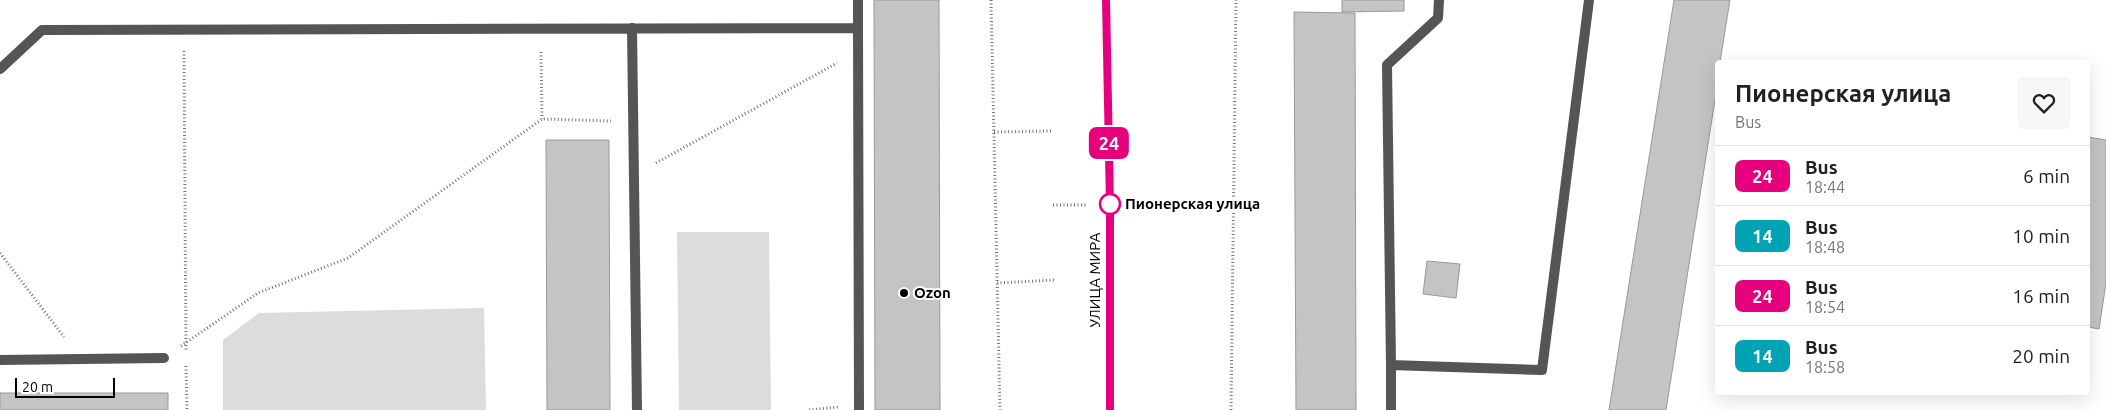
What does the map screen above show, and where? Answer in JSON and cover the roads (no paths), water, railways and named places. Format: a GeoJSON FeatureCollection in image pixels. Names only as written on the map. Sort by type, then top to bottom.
{"type":"FeatureCollection","features":[{"type":"Feature","properties":{"kind":"street","name":"УЛИЦА МИРА"},"geometry":{"type":"LineString","coordinates":[[1106,0],[1110,206],[1110,410]]}},
{"type":"Feature","properties":{"kind":"lane"},"geometry":{"type":"LineString","coordinates":[[858,0],[858,407]]}},
{"type":"Feature","properties":{"kind":"lane"},"geometry":{"type":"LineString","coordinates":[[1391,410],[1387,65],[1438,18],[1439,0]]}},
{"type":"Feature","properties":{"kind":"lane"},"geometry":{"type":"LineString","coordinates":[[1391,365],[1542,370],[1590,0]]}},
{"type":"Feature","properties":{"kind":"lane"},"geometry":{"type":"LineString","coordinates":[[632,28],[637,410]]}},
{"type":"Feature","properties":{"kind":"lane"},"geometry":{"type":"LineString","coordinates":[[0,69],[42,30],[858,28]]}},
{"type":"Feature","properties":{"kind":"lane"},"geometry":{"type":"LineString","coordinates":[[0,360],[164,358]]}},
{"type":"Feature","properties":{"kind":"place","name":"Пионерская улица"},"geometry":{"type":"Point","coordinates":[1110,204]}},
{"type":"Feature","properties":{"kind":"place","name":"Ozon"},"geometry":{"type":"Point","coordinates":[904,293]}}]}
